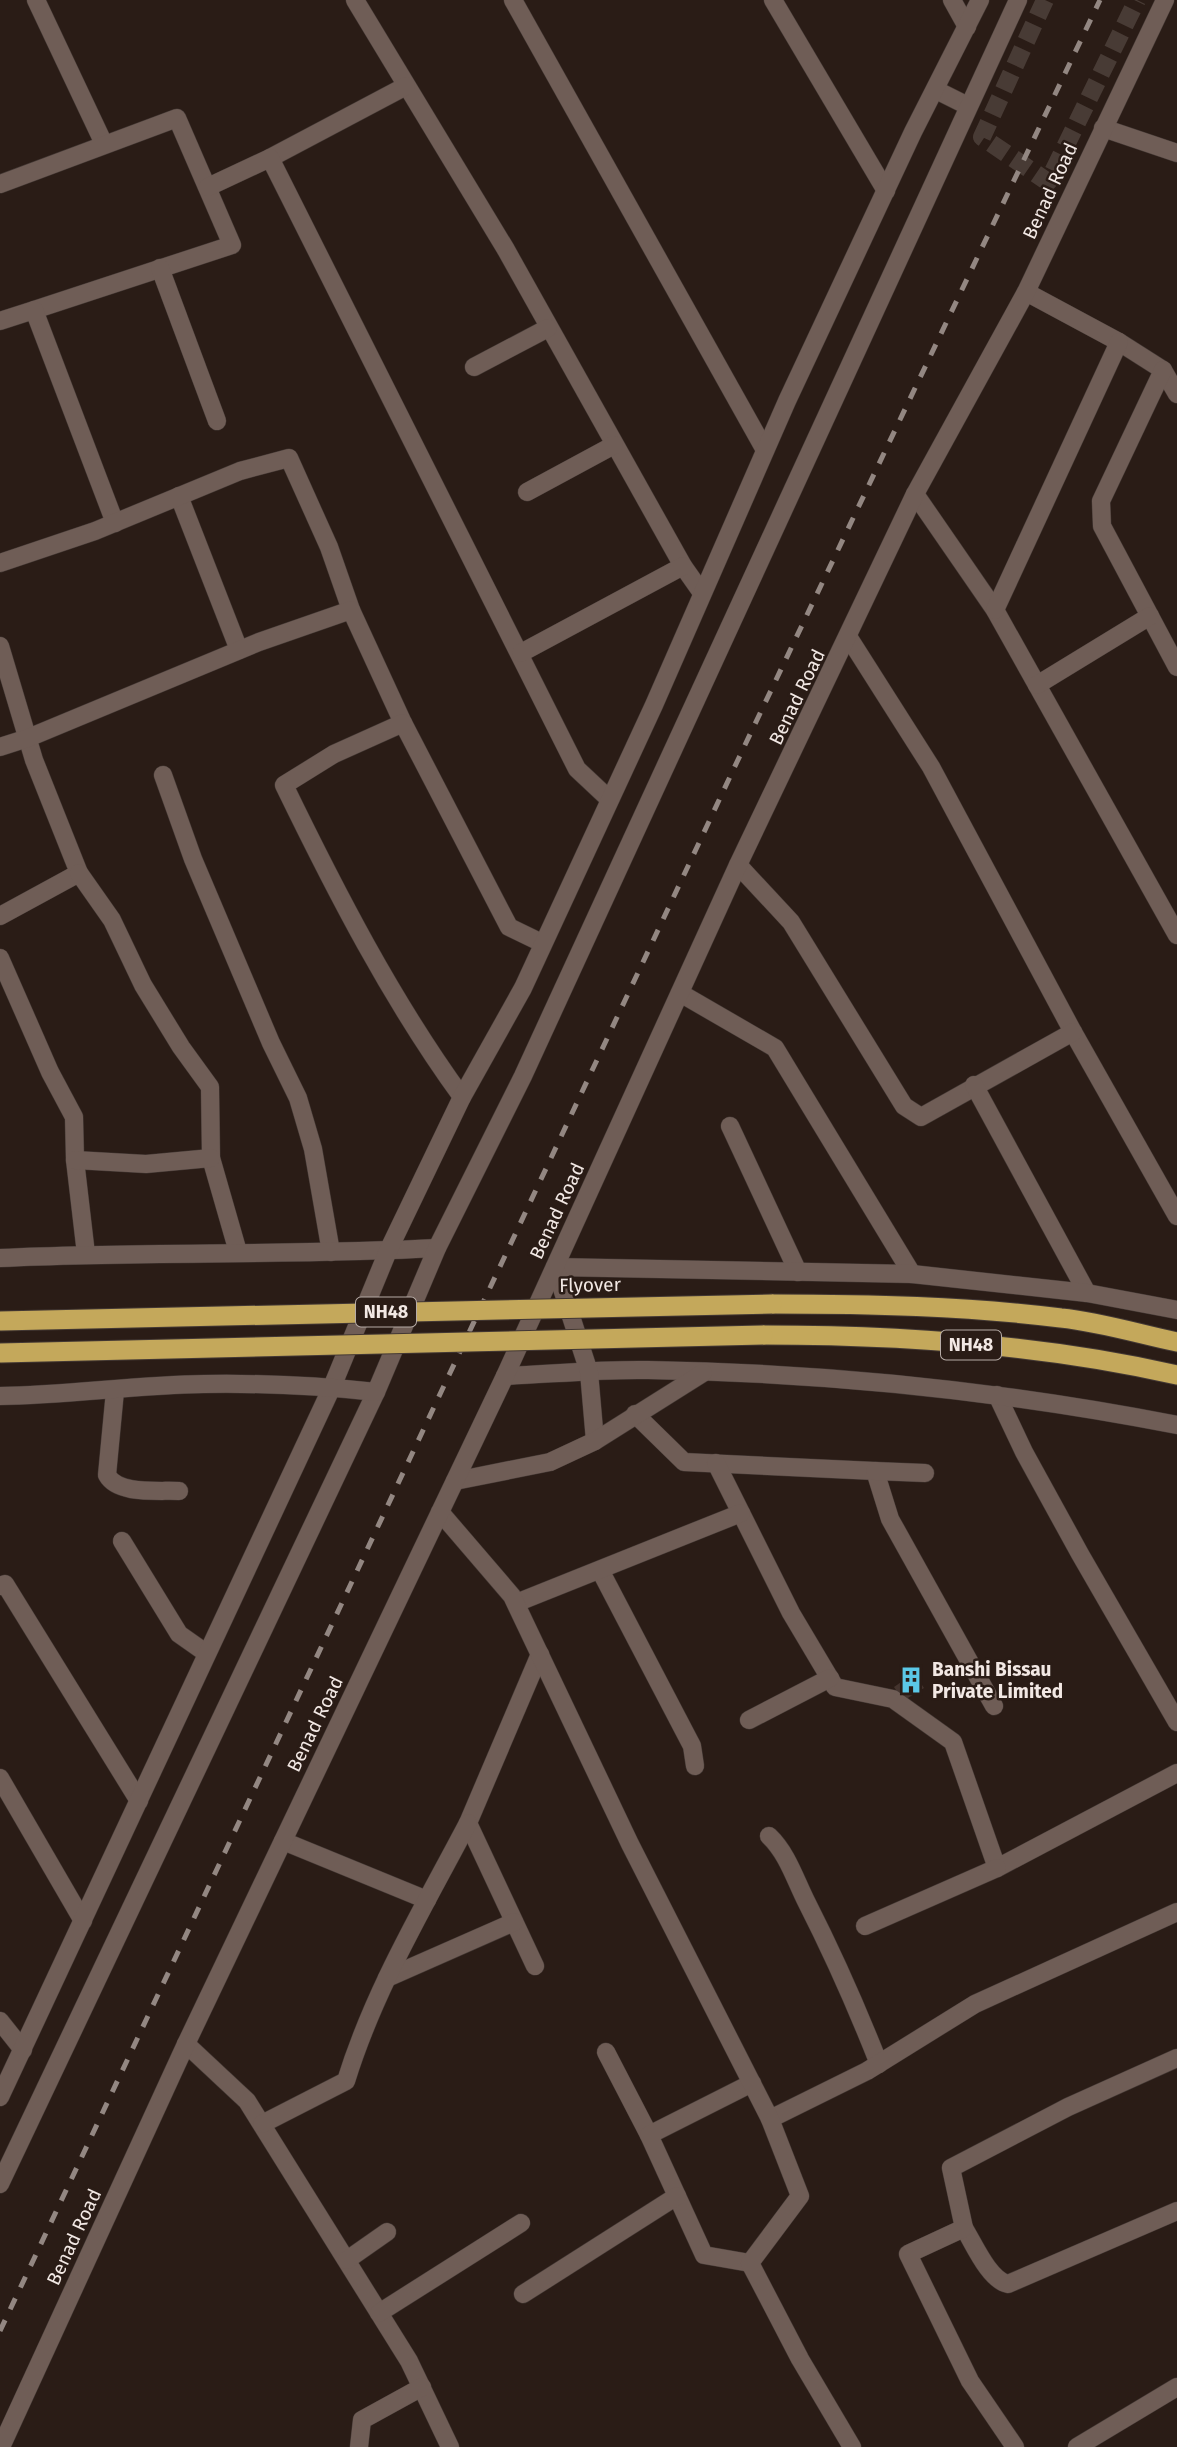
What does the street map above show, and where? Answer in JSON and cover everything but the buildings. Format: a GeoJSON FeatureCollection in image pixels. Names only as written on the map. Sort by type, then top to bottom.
{"type":"FeatureCollection","features":[{"type":"Feature","properties":{"kind":"highway","name":"Flyover"},"geometry":{"type":"LineString","coordinates":[[0,1321],[874,1303],[1065,1318],[1177,1342]]}},
{"type":"Feature","properties":{"kind":"highway","name":"NH48"},"geometry":{"type":"LineString","coordinates":[[0,1353],[344,1342],[841,1335],[1065,1354],[1177,1375]]}},
{"type":"Feature","properties":{"kind":"street"},"geometry":{"type":"LineString","coordinates":[[36,0],[104,144]]}},
{"type":"Feature","properties":{"kind":"street"},"geometry":{"type":"LineString","coordinates":[[355,0],[548,328],[683,566],[702,593]]}},
{"type":"Feature","properties":{"kind":"street"},"geometry":{"type":"LineString","coordinates":[[513,0],[765,450]]}},
{"type":"Feature","properties":{"kind":"street"},"geometry":{"type":"LineString","coordinates":[[773,0],[886,191]]}},
{"type":"Feature","properties":{"kind":"street"},"geometry":{"type":"LineString","coordinates":[[951,0],[967,27]]}},
{"type":"Feature","properties":{"kind":"street"},"geometry":{"type":"LineString","coordinates":[[0,2097],[332,1387],[388,1251],[462,1097],[523,988],[765,450],[886,191],[980,0]]}},
{"type":"Feature","properties":{"kind":"street"},"geometry":{"type":"LineString","coordinates":[[0,2184],[376,1392],[437,1248],[523,1076],[1018,0]]}},
{"type":"Feature","properties":{"kind":"street","name":"Benad Road"},"geometry":{"type":"LineString","coordinates":[[1,2447],[186,2044],[505,1376],[738,865],[849,638],[915,494],[1026,292],[1165,0]]}},
{"type":"Feature","properties":{"kind":"street"},"geometry":{"type":"LineString","coordinates":[[208,187],[270,158],[406,86]]}},
{"type":"Feature","properties":{"kind":"street"},"geometry":{"type":"LineString","coordinates":[[936,90],[968,106]]}},
{"type":"Feature","properties":{"kind":"street"},"geometry":{"type":"LineString","coordinates":[[0,184],[177,118],[232,245],[0,321]]}},
{"type":"Feature","properties":{"kind":"street"},"geometry":{"type":"LineString","coordinates":[[1103,128],[1177,153]]}},
{"type":"Feature","properties":{"kind":"street"},"geometry":{"type":"LineString","coordinates":[[270,158],[577,769],[609,799]]}},
{"type":"Feature","properties":{"kind":"street"},"geometry":{"type":"LineString","coordinates":[[160,268],[216,421]]}},
{"type":"Feature","properties":{"kind":"street"},"geometry":{"type":"LineString","coordinates":[[1026,292],[1119,342],[1163,370],[1177,394]]}},
{"type":"Feature","properties":{"kind":"street"},"geometry":{"type":"LineString","coordinates":[[34,310],[115,523]]}},
{"type":"Feature","properties":{"kind":"street"},"geometry":{"type":"LineString","coordinates":[[474,367],[548,328]]}},
{"type":"Feature","properties":{"kind":"street"},"geometry":{"type":"LineString","coordinates":[[995,610],[1119,342]]}},
{"type":"Feature","properties":{"kind":"street"},"geometry":{"type":"LineString","coordinates":[[1163,370],[1101,501],[1102,526],[1177,667]]}},
{"type":"Feature","properties":{"kind":"street"},"geometry":{"type":"LineString","coordinates":[[527,492],[614,445]]}},
{"type":"Feature","properties":{"kind":"street"},"geometry":{"type":"LineString","coordinates":[[0,563],[115,523],[240,471],[289,458],[329,547],[351,610],[403,723],[509,927],[542,943]]}},
{"type":"Feature","properties":{"kind":"street"},"geometry":{"type":"LineString","coordinates":[[915,494],[995,610],[1177,935]]}},
{"type":"Feature","properties":{"kind":"street"},"geometry":{"type":"LineString","coordinates":[[179,496],[239,650]]}},
{"type":"Feature","properties":{"kind":"street"},"geometry":{"type":"LineString","coordinates":[[521,653],[683,566]]}},
{"type":"Feature","properties":{"kind":"street"},"geometry":{"type":"LineString","coordinates":[[0,747],[28,738],[239,650],[351,610]]}},
{"type":"Feature","properties":{"kind":"street"},"geometry":{"type":"LineString","coordinates":[[1037,685],[1150,616]]}},
{"type":"Feature","properties":{"kind":"street"},"geometry":{"type":"LineString","coordinates":[[849,638],[931,767],[1073,1032],[1177,1216]]}},
{"type":"Feature","properties":{"kind":"street"},"geometry":{"type":"LineString","coordinates":[[0,646],[28,738],[79,873],[112,919],[144,985],[181,1047],[210,1087],[211,1158],[238,1252]]}},
{"type":"Feature","properties":{"kind":"street"},"geometry":{"type":"LineString","coordinates":[[403,723],[334,754],[284,785],[323,866],[379,967],[438,1064],[462,1097]]}},
{"type":"Feature","properties":{"kind":"street"},"geometry":{"type":"LineString","coordinates":[[163,775],[193,859],[271,1043],[298,1098],[313,1149],[331,1252]]}},
{"type":"Feature","properties":{"kind":"street"},"geometry":{"type":"LineString","coordinates":[[738,865],[791,922],[904,1106],[921,1117],[1073,1032]]}},
{"type":"Feature","properties":{"kind":"street"},"geometry":{"type":"LineString","coordinates":[[0,916],[79,873]]}},
{"type":"Feature","properties":{"kind":"street"},"geometry":{"type":"LineString","coordinates":[[0,958],[50,1072],[74,1117],[75,1160],[86,1254]]}},
{"type":"Feature","properties":{"kind":"street"},"geometry":{"type":"LineString","coordinates":[[680,992],[775,1048],[912,1274]]}},
{"type":"Feature","properties":{"kind":"street"},"geometry":{"type":"LineString","coordinates":[[974,1085],[1087,1293]]}},
{"type":"Feature","properties":{"kind":"street"},"geometry":{"type":"LineString","coordinates":[[730,1126],[798,1272]]}},
{"type":"Feature","properties":{"kind":"street"},"geometry":{"type":"LineString","coordinates":[[75,1160],[146,1164],[211,1158]]}},
{"type":"Feature","properties":{"kind":"street"},"geometry":{"type":"LineString","coordinates":[[0,1258],[437,1248]]}},
{"type":"Feature","properties":{"kind":"street"},"geometry":{"type":"LineString","coordinates":[[595,1440],[589,1372],[555,1267],[912,1274],[1087,1293],[1177,1310]]}},
{"type":"Feature","properties":{"kind":"street"},"geometry":{"type":"LineString","coordinates":[[505,1376],[648,1370],[821,1377],[1066,1403],[1177,1425]]}},
{"type":"Feature","properties":{"kind":"street"},"geometry":{"type":"LineString","coordinates":[[455,1482],[550,1462],[595,1440],[703,1373]]}},
{"type":"Feature","properties":{"kind":"street"},"geometry":{"type":"LineString","coordinates":[[0,1396],[203,1384],[332,1387],[376,1392]]}},
{"type":"Feature","properties":{"kind":"street"},"geometry":{"type":"LineString","coordinates":[[115,1391],[107,1475],[111,1482],[120,1487],[179,1491]]}},
{"type":"Feature","properties":{"kind":"street"},"geometry":{"type":"LineString","coordinates":[[997,1395],[1061,1520],[1177,1722]]}},
{"type":"Feature","properties":{"kind":"street"},"geometry":{"type":"LineString","coordinates":[[635,1414],[684,1462],[925,1473]]}},
{"type":"Feature","properties":{"kind":"street"},"geometry":{"type":"LineString","coordinates":[[716,1463],[791,1613],[835,1687],[893,1699],[953,1742],[997,1868]]}},
{"type":"Feature","properties":{"kind":"street"},"geometry":{"type":"LineString","coordinates":[[875,1471],[890,1519],[994,1706]]}},
{"type":"Feature","properties":{"kind":"street"},"geometry":{"type":"LineString","coordinates":[[440,1512],[516,1604],[630,1844],[770,2119],[800,2196],[750,2263]]}},
{"type":"Feature","properties":{"kind":"street"},"geometry":{"type":"LineString","coordinates":[[516,1604],[741,1513]]}},
{"type":"Feature","properties":{"kind":"street"},"geometry":{"type":"LineString","coordinates":[[122,1541],[179,1634],[206,1653]]}},
{"type":"Feature","properties":{"kind":"street"},"geometry":{"type":"LineString","coordinates":[[600,1570],[692,1746],[695,1766]]}},
{"type":"Feature","properties":{"kind":"street"},"geometry":{"type":"LineString","coordinates":[[0,1586],[5,1584],[139,1801]]}},
{"type":"Feature","properties":{"kind":"street"},"geometry":{"type":"LineString","coordinates":[[262,2124],[346,2081],[356,2047],[387,1978],[468,1823],[541,1654]]}},
{"type":"Feature","properties":{"kind":"street"},"geometry":{"type":"LineString","coordinates":[[749,1720],[830,1678]]}},
{"type":"Feature","properties":{"kind":"street"},"geometry":{"type":"LineString","coordinates":[[865,1926],[997,1868],[1177,1773]]}},
{"type":"Feature","properties":{"kind":"street"},"geometry":{"type":"LineString","coordinates":[[0,1779],[83,1921]]}},
{"type":"Feature","properties":{"kind":"street"},"geometry":{"type":"LineString","coordinates":[[468,1823],[535,1966]]}},
{"type":"Feature","properties":{"kind":"street"},"geometry":{"type":"LineString","coordinates":[[769,1836],[780,1846],[815,1917],[855,2000],[879,2064]]}},
{"type":"Feature","properties":{"kind":"street"},"geometry":{"type":"LineString","coordinates":[[283,1841],[427,1900]]}},
{"type":"Feature","properties":{"kind":"street"},"geometry":{"type":"LineString","coordinates":[[770,2119],[879,2064],[975,2004],[1177,1912]]}},
{"type":"Feature","properties":{"kind":"street"},"geometry":{"type":"LineString","coordinates":[[387,1978],[514,1922]]}},
{"type":"Feature","properties":{"kind":"street"},"geometry":{"type":"LineString","coordinates":[[0,2021],[23,2050]]}},
{"type":"Feature","properties":{"kind":"street"},"geometry":{"type":"LineString","coordinates":[[186,2044],[247,2101],[379,2313],[422,2387],[450,2447]]}},
{"type":"Feature","properties":{"kind":"street"},"geometry":{"type":"LineString","coordinates":[[606,2052],[649,2135],[704,2255],[750,2263]]}},
{"type":"Feature","properties":{"kind":"street"},"geometry":{"type":"LineString","coordinates":[[1177,2058],[1068,2107],[951,2168],[964,2228],[1001,2283],[1008,2284],[1177,2211]]}},
{"type":"Feature","properties":{"kind":"street"},"geometry":{"type":"LineString","coordinates":[[649,2135],[752,2083]]}},
{"type":"Feature","properties":{"kind":"street"},"geometry":{"type":"LineString","coordinates":[[523,2294],[677,2196]]}},
{"type":"Feature","properties":{"kind":"street"},"geometry":{"type":"LineString","coordinates":[[379,2313],[521,2223]]}},
{"type":"Feature","properties":{"kind":"street"},"geometry":{"type":"LineString","coordinates":[[964,2228],[908,2254],[970,2382],[1015,2447]]}},
{"type":"Feature","properties":{"kind":"street"},"geometry":{"type":"LineString","coordinates":[[347,2260],[387,2232]]}},
{"type":"Feature","properties":{"kind":"street"},"geometry":{"type":"LineString","coordinates":[[750,2263],[800,2359],[852,2447]]}},
{"type":"Feature","properties":{"kind":"street"},"geometry":{"type":"LineString","coordinates":[[359,2447],[362,2420],[422,2387]]}},
{"type":"Feature","properties":{"kind":"street"},"geometry":{"type":"LineString","coordinates":[[1077,2447],[1177,2387]]}},
{"type":"Feature","properties":{"kind":"tunnel"},"geometry":{"type":"LineString","coordinates":[[1045,0],[982,137],[1048,182],[1137,0]]}},
{"type":"Feature","properties":{"kind":"railway"},"geometry":{"type":"LineString","coordinates":[[0,2331],[744,747],[1100,0]]}},
{"type":"Feature","properties":{"kind":"place","name":"Banshi Bissau Private Limited"},"geometry":{"type":"Point","coordinates":[911,1680]}}]}
